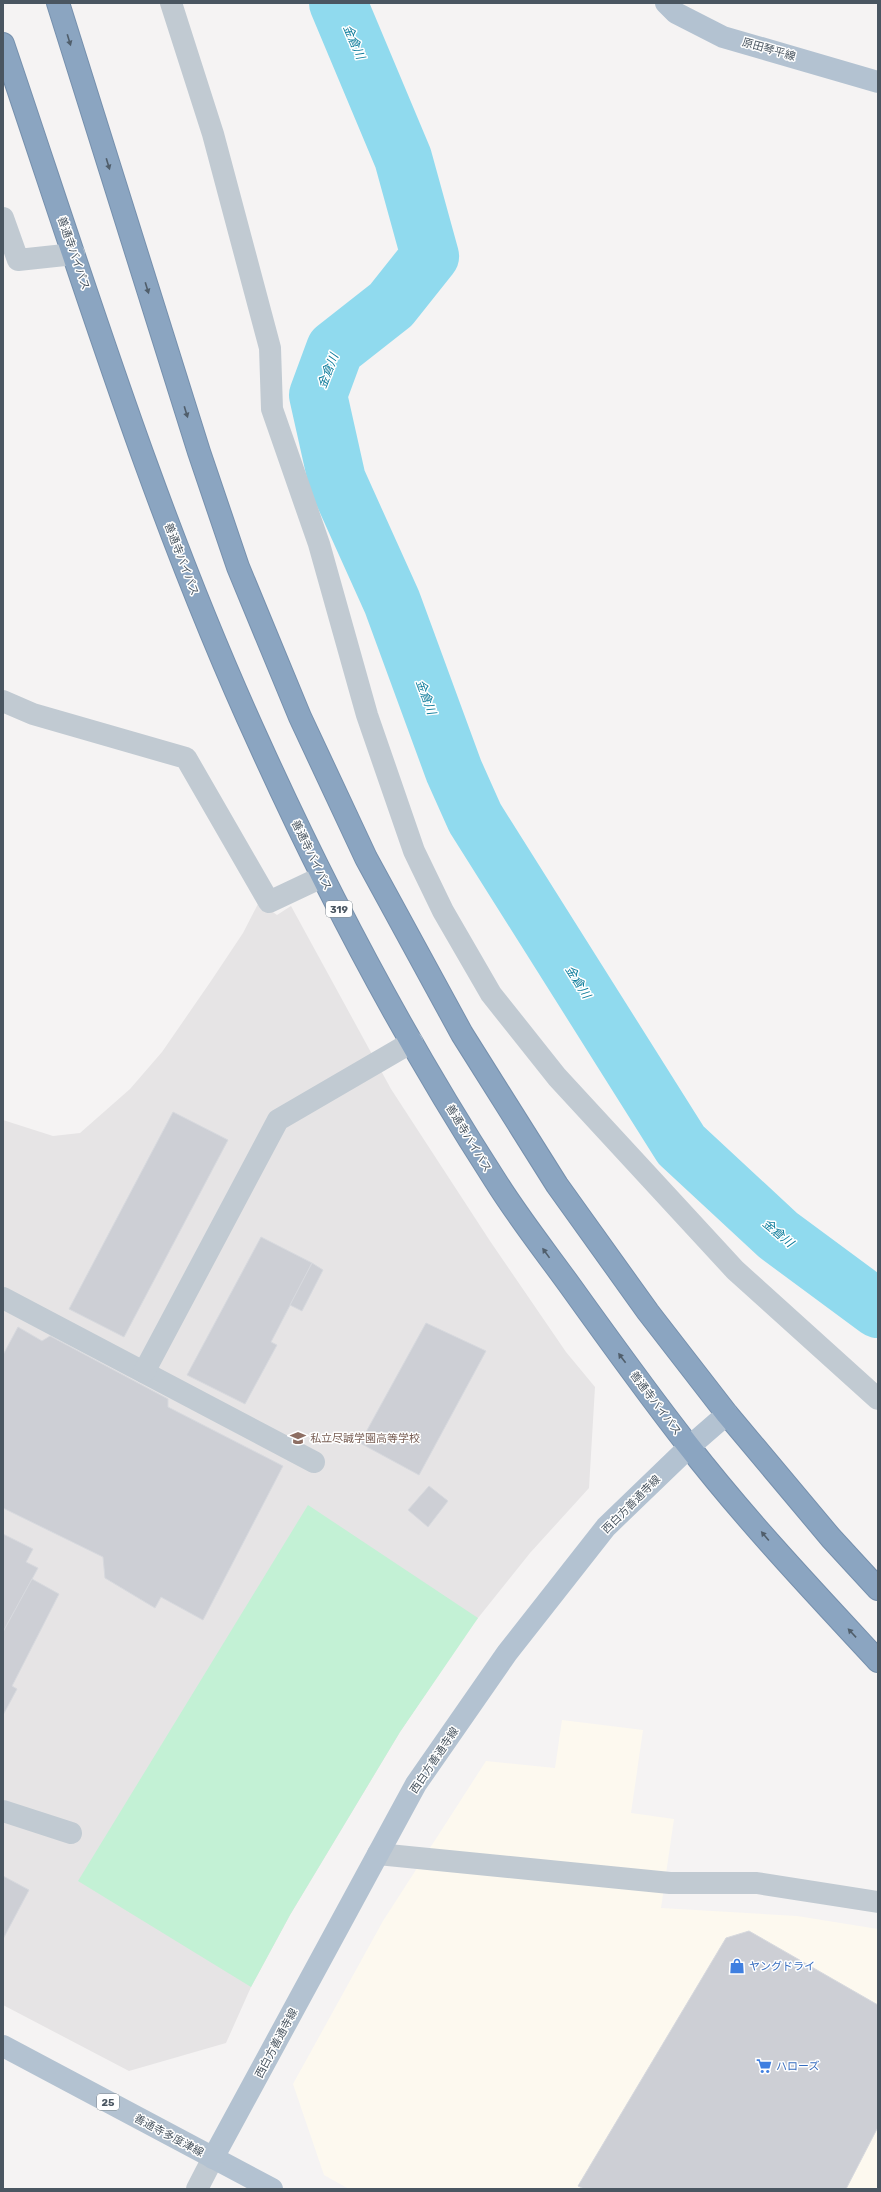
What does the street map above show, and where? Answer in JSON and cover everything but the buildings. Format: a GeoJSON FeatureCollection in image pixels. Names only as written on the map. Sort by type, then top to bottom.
{"type":"FeatureCollection","features":[{"type":"Feature","properties":{"kind":"highway"},"geometry":{"type":"LineString","coordinates":[[58,3],[199,452],[238,567],[300,717],[366,858],[462,1034],[557,1185],[648,1312],[727,1414],[832,1538],[878,1589]]}},
{"type":"Feature","properties":{"kind":"highway","name":"善通寺バイパス"},"geometry":{"type":"LineString","coordinates":[[3,44],[147,467],[190,582],[258,743],[322,877],[412,1042],[496,1183],[689,1447],[796,1573],[878,1662]]}},
{"type":"Feature","properties":{"kind":"main road","name":"原田琴平線"},"geometry":{"type":"LineString","coordinates":[[666,3],[676,13],[724,36],[878,82]]}},
{"type":"Feature","properties":{"kind":"main road","name":"西白方善通寺線"},"geometry":{"type":"LineString","coordinates":[[213,2158],[416,1784],[508,1653],[606,1527],[689,1447],[727,1414]]}},
{"type":"Feature","properties":{"kind":"main road","name":"善通寺多度津線"},"geometry":{"type":"LineString","coordinates":[[3,2046],[272,2189]]}},
{"type":"Feature","properties":{"kind":"street"},"geometry":{"type":"LineString","coordinates":[[171,3],[213,134],[270,348],[272,408],[319,544],[367,715],[414,851],[443,911],[491,994],[557,1076],[735,1270],[878,1399]]}},
{"type":"Feature","properties":{"kind":"street"},"geometry":{"type":"LineString","coordinates":[[3,218],[18,260],[74,254]]}},
{"type":"Feature","properties":{"kind":"street"},"geometry":{"type":"LineString","coordinates":[[3,701],[34,714],[186,758],[269,902],[322,877]]}},
{"type":"Feature","properties":{"kind":"street"},"geometry":{"type":"LineString","coordinates":[[144,1372],[278,1120],[412,1042]]}},
{"type":"Feature","properties":{"kind":"street"},"geometry":{"type":"LineString","coordinates":[[3,1298],[314,1462]]}},
{"type":"Feature","properties":{"kind":"street"},"geometry":{"type":"LineString","coordinates":[[3,1811],[71,1833]]}},
{"type":"Feature","properties":{"kind":"street"},"geometry":{"type":"LineString","coordinates":[[378,1854],[670,1884],[757,1883],[878,1902]]}},
{"type":"Feature","properties":{"kind":"street"},"geometry":{"type":"LineString","coordinates":[[197,2189],[213,2158]]}},
{"type":"Feature","properties":{"kind":"shaded area","name":"私立尽誠学園高等学校"},"geometry":{"type":"Polygon","coordinates":[[[259,902],[277,915],[291,906],[391,1089],[490,1241],[566,1352],[595,1387],[589,1488],[530,1553],[470,1628],[400,1732],[290,1915],[251,1987],[226,2043],[129,2071],[3,2005],[3,1120],[53,1136],[80,1133],[130,1089],[162,1052],[243,933],[259,902]]]}},
{"type":"Feature","properties":{"kind":"shaded area"},"geometry":{"type":"Polygon","coordinates":[[[562,1720],[643,1730],[631,1813],[674,1819],[661,1908],[797,1916],[878,1929],[878,2189],[349,2189],[324,2175],[293,2084],[383,1921],[486,1761],[555,1768],[562,1720]]]}},
{"type":"Feature","properties":{"kind":"green space"},"geometry":{"type":"Polygon","coordinates":[[[308,1505],[478,1618],[400,1732],[290,1915],[251,1987],[78,1881],[308,1505]]]}},
{"type":"Feature","properties":{"kind":"waterway","name":"金倉川"},"geometry":{"type":"LineString","coordinates":[[338,3],[403,158],[430,256],[391,305],[335,349],[318,395],[337,480],[392,602],[454,771],[475,818],[681,1145],[778,1235],[878,1309]]}},
{"type":"Feature","properties":{"kind":"place","name":"私立尽誠学園高等学校"},"geometry":{"type":"Point","coordinates":[298,1438]}},
{"type":"Feature","properties":{"kind":"place","name":"ヤングドライ"},"geometry":{"type":"Point","coordinates":[737,1966]}},
{"type":"Feature","properties":{"kind":"place","name":"ハローズ"},"geometry":{"type":"Point","coordinates":[764,2066]}}]}
